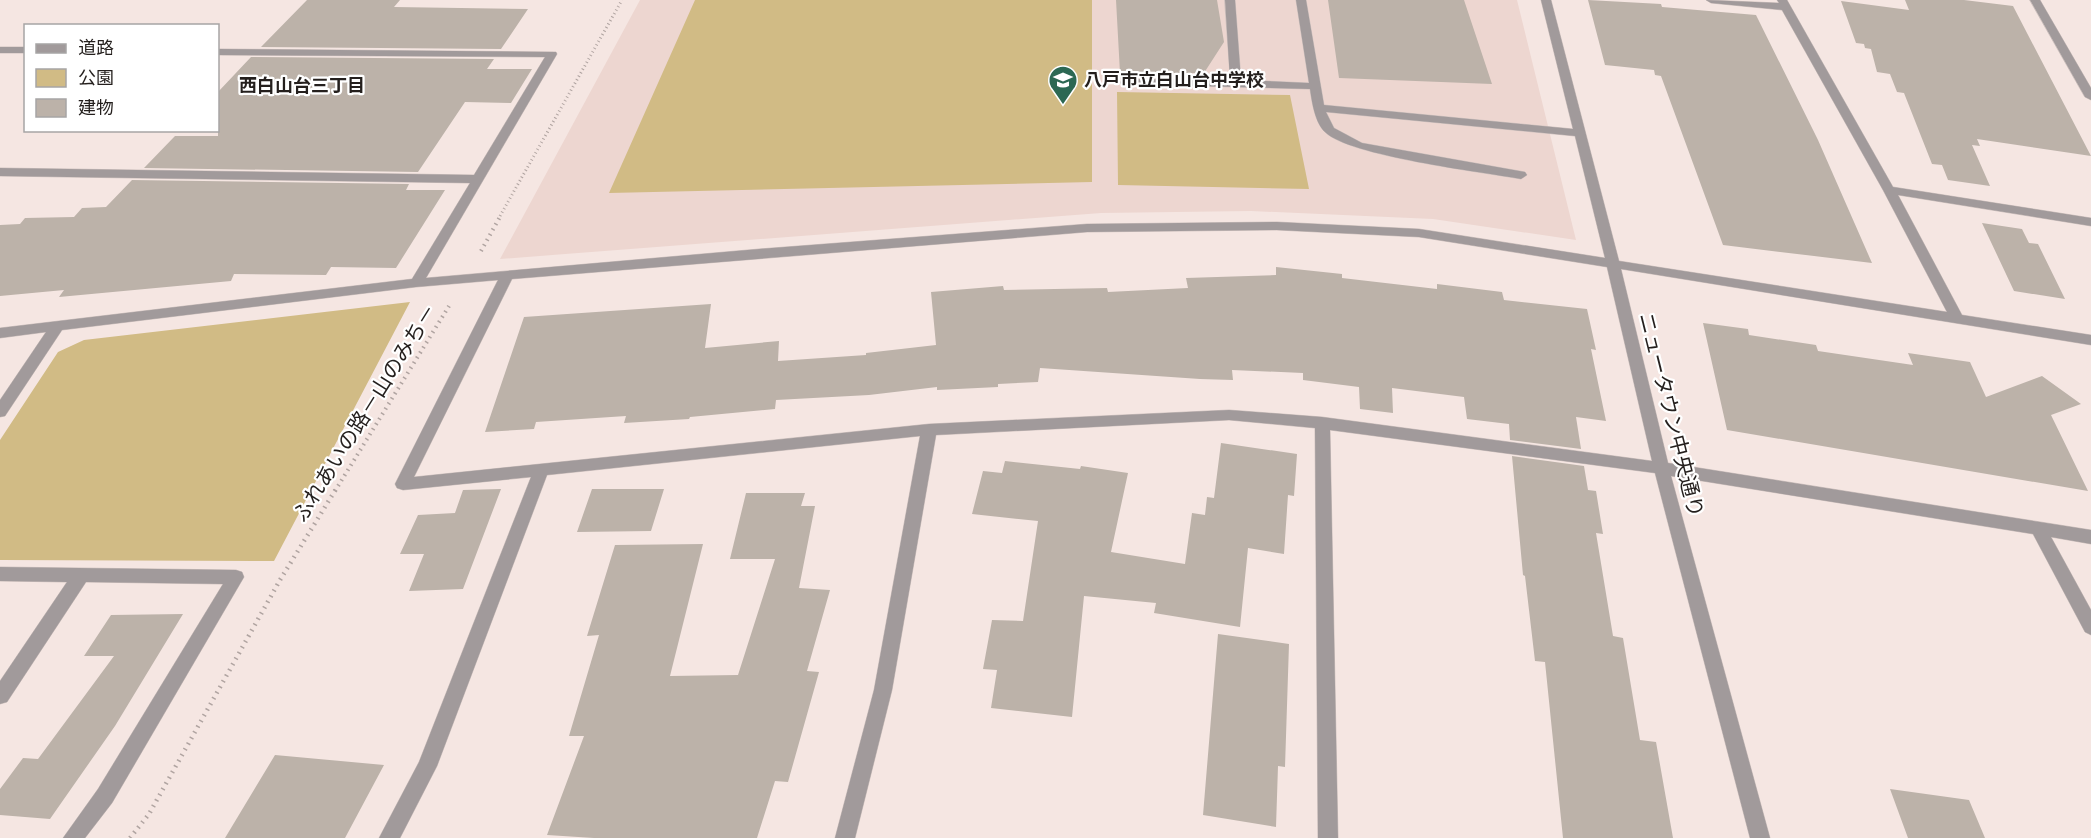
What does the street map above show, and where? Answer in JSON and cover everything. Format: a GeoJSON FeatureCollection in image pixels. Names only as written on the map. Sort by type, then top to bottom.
{"type":"FeatureCollection","features":[{"type":"Feature","properties":{"kind":"street"},"geometry":{"type":"LineString","coordinates":[[1230,0],[1236,83]]}},
{"type":"Feature","properties":{"kind":"street"},"geometry":{"type":"LineString","coordinates":[[1301,0],[1319,108],[1329,130],[1359,146],[1521,176]]}},
{"type":"Feature","properties":{"kind":"street","name":"ニュータウン中央通り"},"geometry":{"type":"LineString","coordinates":[[1546,0],[1613,263],[1661,468],[1760,838]]}},
{"type":"Feature","properties":{"kind":"street"},"geometry":{"type":"LineString","coordinates":[[1710,0],[1784,3],[1889,190],[1956,318]]}},
{"type":"Feature","properties":{"kind":"street"},"geometry":{"type":"LineString","coordinates":[[2035,0],[2091,98]]}},
{"type":"Feature","properties":{"kind":"street"},"geometry":{"type":"LineString","coordinates":[[0,50],[24,50]]}},
{"type":"Feature","properties":{"kind":"street"},"geometry":{"type":"LineString","coordinates":[[219,52],[552,54],[416,283]]}},
{"type":"Feature","properties":{"kind":"street"},"geometry":{"type":"LineString","coordinates":[[1125,82],[1315,86]]}},
{"type":"Feature","properties":{"kind":"street"},"geometry":{"type":"LineString","coordinates":[[1319,108],[1580,133]]}},
{"type":"Feature","properties":{"kind":"street"},"geometry":{"type":"LineString","coordinates":[[0,172],[477,179]]}},
{"type":"Feature","properties":{"kind":"street"},"geometry":{"type":"LineString","coordinates":[[1889,190],[2091,222]]}},
{"type":"Feature","properties":{"kind":"street"},"geometry":{"type":"LineString","coordinates":[[0,333],[466,278],[1087,228],[1277,226],[1419,233],[2091,340]]}},
{"type":"Feature","properties":{"kind":"street"},"geometry":{"type":"LineString","coordinates":[[507,275],[403,484],[929,429],[1229,416],[1322,423],[1661,468],[2037,526],[2091,537]]}},
{"type":"Feature","properties":{"kind":"street"},"geometry":{"type":"LineString","coordinates":[[0,412],[58,325]]}},
{"type":"Feature","properties":{"kind":"street"},"geometry":{"type":"LineString","coordinates":[[2063,335],[2091,350]]}},
{"type":"Feature","properties":{"kind":"street"},"geometry":{"type":"LineString","coordinates":[[1322,423],[1328,838]]}},
{"type":"Feature","properties":{"kind":"street"},"geometry":{"type":"LineString","coordinates":[[845,838],[883,690],[929,429]]}},
{"type":"Feature","properties":{"kind":"street"},"geometry":{"type":"LineString","coordinates":[[389,838],[427,766],[541,471]]}},
{"type":"Feature","properties":{"kind":"street"},"geometry":{"type":"LineString","coordinates":[[2037,526],[2091,627]]}},
{"type":"Feature","properties":{"kind":"street"},"geometry":{"type":"LineString","coordinates":[[0,574],[236,577],[105,796],[73,838]]}},
{"type":"Feature","properties":{"kind":"street"},"geometry":{"type":"LineString","coordinates":[[0,696],[81,574]]}},
{"type":"Feature","properties":{"kind":"path","name":"ふれあいの路－山のみち－"},"geometry":{"type":"LineString","coordinates":[[130,838],[149,814],[280,580],[466,278],[621,0]]}},
{"type":"Feature","properties":{"kind":"shaded area","name":"八戸市立白山台中学校"},"geometry":{"type":"Polygon","coordinates":[[[640,0],[1517,0],[1576,240],[1433,219],[1251,211],[1101,213],[500,259],[640,0]]]}},
{"type":"Feature","properties":{"kind":"green space"},"geometry":{"type":"Polygon","coordinates":[[[695,0],[1092,0],[1092,182],[609,193],[695,0]]]}},
{"type":"Feature","properties":{"kind":"green space"},"geometry":{"type":"Polygon","coordinates":[[[1117,92],[1290,95],[1309,189],[1118,185],[1117,92]]]}},
{"type":"Feature","properties":{"kind":"green space"},"geometry":{"type":"Polygon","coordinates":[[[410,302],[274,561],[0,560],[0,440],[58,352],[84,340],[410,302]]]}},
{"type":"Feature","properties":{"kind":"building"},"geometry":{"type":"Polygon","coordinates":[[[307,0],[400,0],[394,7],[528,9],[501,49],[261,47],[307,0]]]}},
{"type":"Feature","properties":{"kind":"building"},"geometry":{"type":"Polygon","coordinates":[[[1116,0],[1217,0],[1224,42],[1204,73],[1120,73],[1116,0]]]}},
{"type":"Feature","properties":{"kind":"building"},"geometry":{"type":"Polygon","coordinates":[[[1328,0],[1464,0],[1492,84],[1339,78],[1328,0]]]}},
{"type":"Feature","properties":{"kind":"building"},"geometry":{"type":"Polygon","coordinates":[[[1588,0],[1661,4],[1662,7],[1756,15],[1818,140],[1872,263],[1723,245],[1661,76],[1655,75],[1654,70],[1605,65],[1588,0]]]}},
{"type":"Feature","properties":{"kind":"building"},"geometry":{"type":"Polygon","coordinates":[[[1905,0],[1964,0],[2013,6],[2091,156],[1977,139],[1980,146],[1972,145],[1990,186],[1948,180],[1942,165],[1932,164],[1904,93],[1897,92],[1890,74],[1877,72],[1871,49],[1865,48],[1864,44],[1856,43],[1841,1],[1909,10],[1905,0]]]}},
{"type":"Feature","properties":{"kind":"building"},"geometry":{"type":"Polygon","coordinates":[[[251,57],[494,59],[487,69],[532,69],[511,103],[465,102],[418,172],[144,168],[175,136],[218,136],[219,91],[251,57]]]}},
{"type":"Feature","properties":{"kind":"building"},"geometry":{"type":"Polygon","coordinates":[[[132,180],[409,184],[406,190],[445,190],[396,268],[331,267],[326,275],[234,274],[231,281],[59,297],[64,290],[0,296],[0,225],[20,224],[25,218],[74,217],[82,208],[106,207],[132,180]]]}},
{"type":"Feature","properties":{"kind":"building"},"geometry":{"type":"Polygon","coordinates":[[[1982,223],[2022,229],[2029,243],[2038,244],[2065,299],[2014,291],[1982,223]]]}},
{"type":"Feature","properties":{"kind":"building"},"geometry":{"type":"Polygon","coordinates":[[[1276,267],[1342,274],[1342,278],[1437,289],[1437,284],[1502,292],[1504,300],[1587,309],[1596,350],[1591,349],[1606,421],[1576,417],[1581,449],[1510,440],[1509,424],[1467,419],[1464,397],[1392,388],[1393,413],[1360,409],[1359,387],[1303,380],[1303,373],[1232,370],[1233,380],[1040,368],[1038,382],[998,384],[998,387],[937,390],[937,387],[869,395],[776,400],[775,409],[690,417],[689,419],[624,423],[626,416],[536,422],[534,429],[485,432],[524,317],[711,304],[705,348],[779,341],[778,361],[866,355],[866,353],[936,345],[931,292],[1003,286],[1004,290],[1107,288],[1108,292],[1188,288],[1186,278],[1276,275],[1276,267]]]}},
{"type":"Feature","properties":{"kind":"building"},"geometry":{"type":"Polygon","coordinates":[[[1703,323],[1748,329],[1749,335],[1816,345],[1818,351],[1913,365],[1908,353],[1970,362],[1986,397],[2042,376],[2081,404],[2051,415],[2088,491],[1727,430],[1703,323]]]}},
{"type":"Feature","properties":{"kind":"building"},"geometry":{"type":"Polygon","coordinates":[[[1221,443],[1297,454],[1294,496],[1288,495],[1284,554],[1248,548],[1240,627],[1154,613],[1156,603],[1084,596],[1072,717],[991,708],[997,670],[983,669],[992,620],[1023,621],[1038,521],[972,514],[983,471],[1002,473],[1005,461],[1080,469],[1081,466],[1128,473],[1111,552],[1185,564],[1192,513],[1205,515],[1207,497],[1214,498],[1221,443]]]}},
{"type":"Feature","properties":{"kind":"building"},"geometry":{"type":"Polygon","coordinates":[[[1512,456],[1584,466],[1588,490],[1596,491],[1603,534],[1596,533],[1613,636],[1623,638],[1640,740],[1656,742],[1673,838],[1563,838],[1545,662],[1535,661],[1525,576],[1523,575],[1512,456]]]}},
{"type":"Feature","properties":{"kind":"building"},"geometry":{"type":"Polygon","coordinates":[[[501,489],[463,589],[409,591],[424,554],[400,554],[418,515],[455,513],[463,490],[501,489]]]}},
{"type":"Feature","properties":{"kind":"building"},"geometry":{"type":"Polygon","coordinates":[[[592,489],[664,489],[651,531],[577,532],[592,489]]]}},
{"type":"Feature","properties":{"kind":"building"},"geometry":{"type":"Polygon","coordinates":[[[746,493],[805,493],[801,506],[815,506],[799,588],[830,590],[807,671],[819,672],[788,782],[775,781],[757,838],[594,838],[547,835],[584,736],[569,736],[599,635],[587,636],[615,545],[703,544],[670,676],[738,675],[775,559],[730,559],[746,493]]]}},
{"type":"Feature","properties":{"kind":"building"},"geometry":{"type":"Polygon","coordinates":[[[183,614],[115,726],[50,819],[0,815],[0,789],[23,758],[38,759],[114,656],[84,656],[111,615],[183,614]]]}},
{"type":"Feature","properties":{"kind":"building"},"geometry":{"type":"Polygon","coordinates":[[[1218,634],[1289,644],[1285,767],[1278,766],[1276,827],[1203,815],[1218,634]]]}},
{"type":"Feature","properties":{"kind":"building"},"geometry":{"type":"Polygon","coordinates":[[[275,755],[384,765],[345,838],[225,838],[275,755]]]}},
{"type":"Feature","properties":{"kind":"building"},"geometry":{"type":"Polygon","coordinates":[[[1890,789],[1969,800],[1985,838],[1908,838],[1890,789]]]}},
{"type":"Feature","properties":{"kind":"place","name":"八戸市立白山台中学校"},"geometry":{"type":"Point","coordinates":[1063,106]}},
{"type":"Feature","properties":{"kind":"district","name":"西白山台三丁目"},"geometry":{"type":"Point","coordinates":[302,86]}}]}
